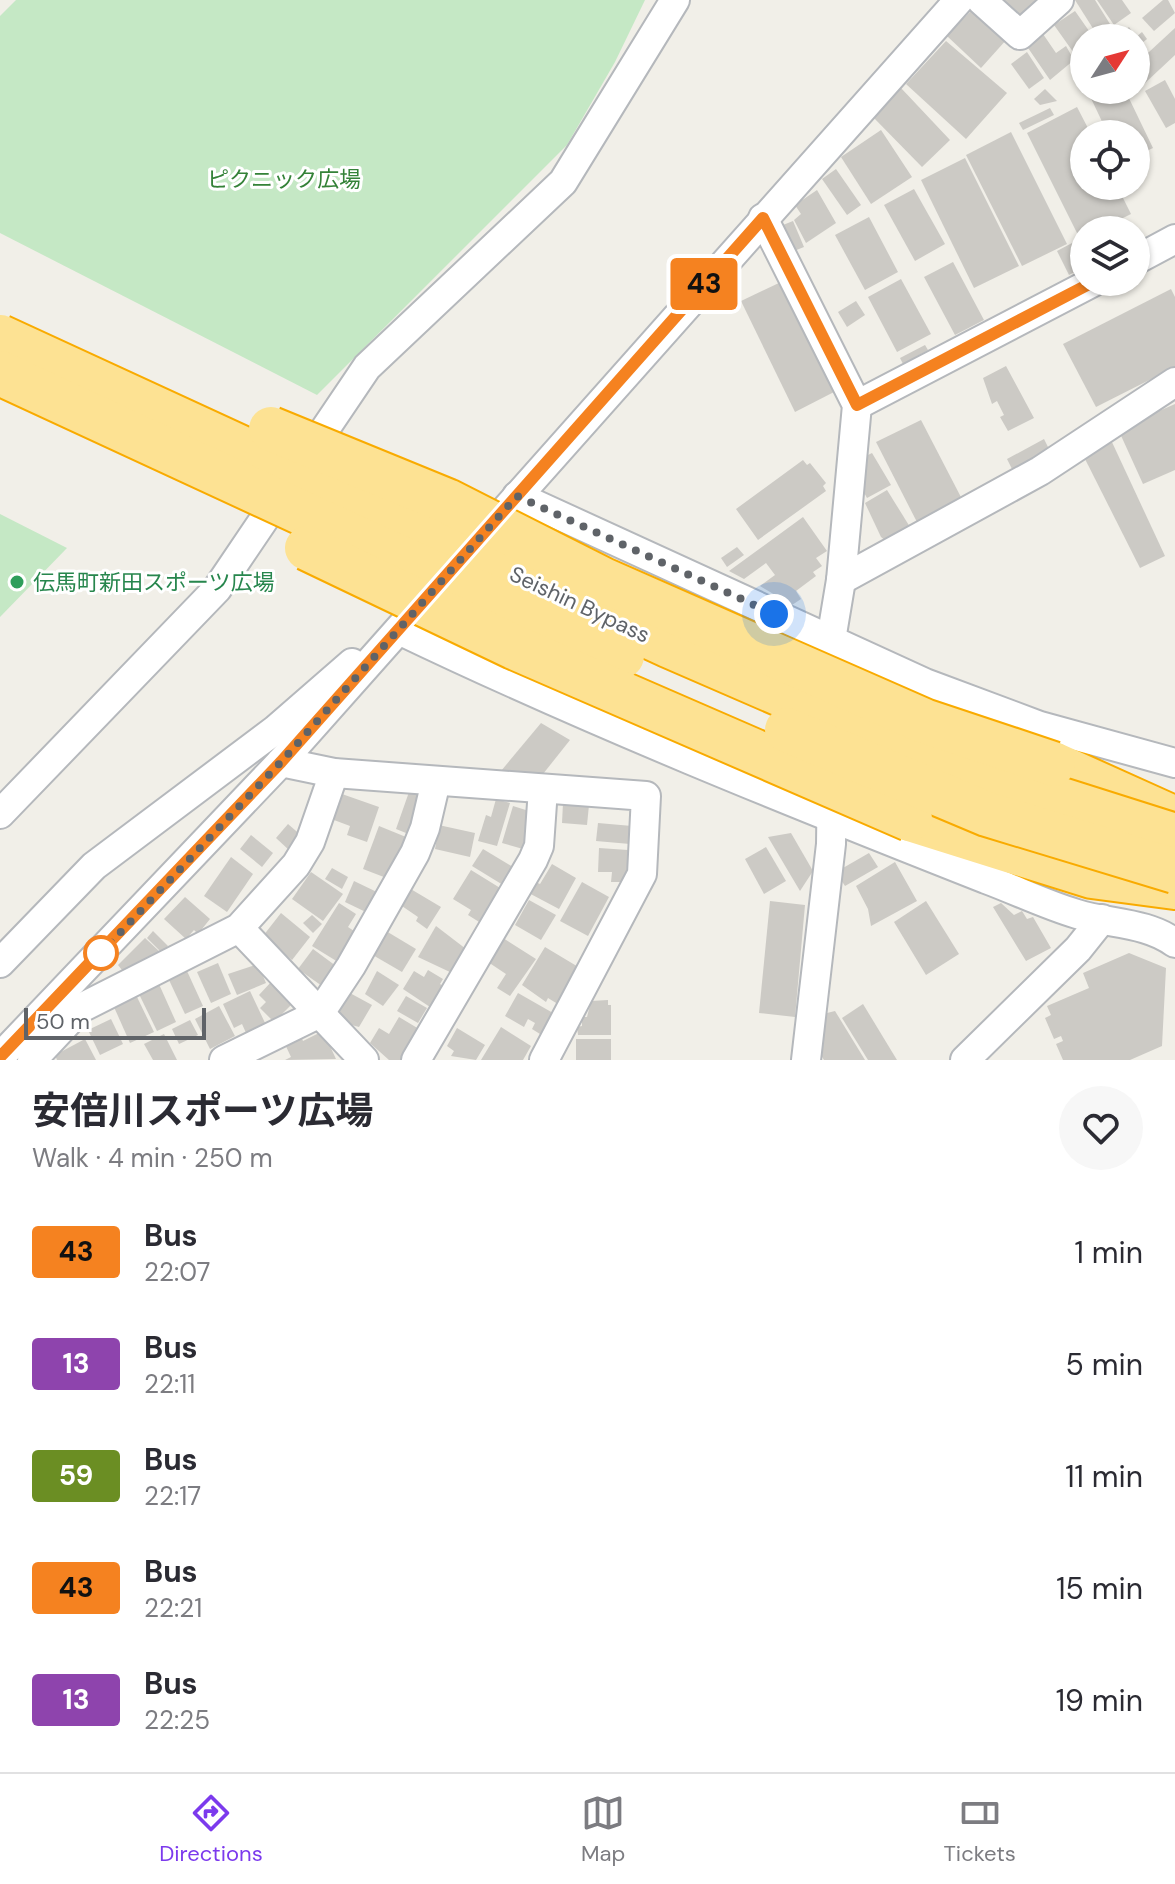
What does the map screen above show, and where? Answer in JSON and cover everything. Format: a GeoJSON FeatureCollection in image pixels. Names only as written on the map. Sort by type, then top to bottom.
{"type":"FeatureCollection","features":[{"type":"Feature","properties":{"kind":"highway"},"geometry":{"type":"LineString","coordinates":[[0,325],[162,385],[447,501],[603,580],[924,721],[1053,764],[1175,819]]}},
{"type":"Feature","properties":{"kind":"highway","name":"Seishin Bypass"},"geometry":{"type":"LineString","coordinates":[[0,337],[668,645],[926,757],[1175,836]]}},
{"type":"Feature","properties":{"kind":"highway","name":"Seishin Bypass"},"geometry":{"type":"LineString","coordinates":[[0,373],[363,541],[912,785],[1000,819],[1175,871]]}},
{"type":"Feature","properties":{"kind":"highway"},"geometry":{"type":"LineString","coordinates":[[0,391],[93,443],[514,647],[910,819],[1092,876],[1175,887]]}},
{"type":"Feature","properties":{"kind":"street"},"geometry":{"type":"LineString","coordinates":[[0,814],[217,589],[367,367],[563,182],[675,0]]}},
{"type":"Feature","properties":{"kind":"street"},"geometry":{"type":"LineString","coordinates":[[0,1057],[281,762],[959,0]]}},
{"type":"Feature","properties":{"kind":"street"},"geometry":{"type":"LineString","coordinates":[[981,0],[1020,35],[1059,0]]}},
{"type":"Feature","properties":{"kind":"street"},"geometry":{"type":"LineString","coordinates":[[763,218],[857,405],[841,580],[831,640],[833,818],[806,1060]]}},
{"type":"Feature","properties":{"kind":"street"},"geometry":{"type":"LineString","coordinates":[[1150,252],[1175,239]]}},
{"type":"Feature","properties":{"kind":"street"},"geometry":{"type":"LineString","coordinates":[[857,405],[1070,294]]}},
{"type":"Feature","properties":{"kind":"street"},"geometry":{"type":"LineString","coordinates":[[841,580],[1040,471],[1175,382]]}},
{"type":"Feature","properties":{"kind":"street"},"geometry":{"type":"LineString","coordinates":[[517,496],[925,683],[1040,726],[1175,763]]}},
{"type":"Feature","properties":{"kind":"street"},"geometry":{"type":"LineString","coordinates":[[396,633],[543,699],[833,818],[1077,914],[1165,935],[1175,943]]}},
{"type":"Feature","properties":{"kind":"street"},"geometry":{"type":"LineString","coordinates":[[0,963],[94,866],[275,730],[346,667],[396,633]]}},
{"type":"Feature","properties":{"kind":"street"},"geometry":{"type":"LineString","coordinates":[[281,762],[334,773],[646,796],[642,874],[544,1060]]}},
{"type":"Feature","properties":{"kind":"street"},"geometry":{"type":"LineString","coordinates":[[32,1060],[81,1008],[239,928],[296,865],[310,842],[334,773]]}},
{"type":"Feature","properties":{"kind":"street"},"geometry":{"type":"LineString","coordinates":[[224,1060],[320,1013],[351,966],[415,853],[425,828],[436,781]]}},
{"type":"Feature","properties":{"kind":"street"},"geometry":{"type":"LineString","coordinates":[[416,1060],[533,860],[539,846],[543,789]]}},
{"type":"Feature","properties":{"kind":"street"},"geometry":{"type":"LineString","coordinates":[[965,1060],[1078,949],[1102,919]]}},
{"type":"Feature","properties":{"kind":"street"},"geometry":{"type":"LineString","coordinates":[[239,928],[364,1060]]}},
{"type":"Feature","properties":{"kind":"street"},"geometry":{"type":"LineString","coordinates":[[0,949],[27,935]]}},
{"type":"Feature","properties":{"kind":"street"},"geometry":{"type":"LineString","coordinates":[[566,1020],[566,1060]]}},
{"type":"Feature","properties":{"kind":"green space","name":"ピクニック広場"},"geometry":{"type":"Polygon","coordinates":[[[16,0],[645,0],[615,62],[567,145],[317,395],[0,233],[0,16],[16,0]]]}},
{"type":"Feature","properties":{"kind":"green space","name":"伝馬町新田スポーツ広場"},"geometry":{"type":"Polygon","coordinates":[[[0,514],[67,548],[0,617],[0,514]]]}},
{"type":"Feature","properties":{"kind":"building"},"geometry":{"type":"Polygon","coordinates":[[[1002,0],[1042,0],[1017,19],[1002,0]]]}},
{"type":"Feature","properties":{"kind":"building"},"geometry":{"type":"Polygon","coordinates":[[[1075,0],[1095,0],[1110,24],[1090,24],[1075,0]]]}},
{"type":"Feature","properties":{"kind":"building"},"geometry":{"type":"Polygon","coordinates":[[[1097,0],[1122,0],[1131,13],[1113,24],[1097,0]]]}},
{"type":"Feature","properties":{"kind":"building"},"geometry":{"type":"Polygon","coordinates":[[[1163,0],[1168,0],[1175,13],[1154,31],[1142,18],[1163,0]]]}},
{"type":"Feature","properties":{"kind":"building"},"geometry":{"type":"Polygon","coordinates":[[[974,8],[1007,39],[981,68],[947,36],[974,8]]]}},
{"type":"Feature","properties":{"kind":"building"},"geometry":{"type":"Polygon","coordinates":[[[1075,11],[1084,24],[1070,24],[1070,48],[1054,25],[1075,11]]]}},
{"type":"Feature","properties":{"kind":"building"},"geometry":{"type":"Polygon","coordinates":[[[1175,28],[1175,55],[1150,78],[1150,51],[1175,28]]]}},
{"type":"Feature","properties":{"kind":"building"},"geometry":{"type":"Polygon","coordinates":[[[1043,34],[1056,53],[1066,46],[1070,63],[1050,80],[1026,45],[1043,34]]]}},
{"type":"Feature","properties":{"kind":"building"},"geometry":{"type":"Polygon","coordinates":[[[946,41],[1007,93],[966,139],[906,84],[946,41]]]}},
{"type":"Feature","properties":{"kind":"building"},"geometry":{"type":"Polygon","coordinates":[[[1027,52],[1044,78],[1029,89],[1011,64],[1027,52]]]}},
{"type":"Feature","properties":{"kind":"building"},"geometry":{"type":"Polygon","coordinates":[[[1165,80],[1175,99],[1175,123],[1166,128],[1150,100],[1150,88],[1165,80]]]}},
{"type":"Feature","properties":{"kind":"building"},"geometry":{"type":"Polygon","coordinates":[[[901,88],[950,140],[922,167],[872,116],[901,88]]]}},
{"type":"Feature","properties":{"kind":"building"},"geometry":{"type":"Polygon","coordinates":[[[1045,89],[1057,101],[1040,105],[1034,99],[1045,89]]]}},
{"type":"Feature","properties":{"kind":"building"},"geometry":{"type":"Polygon","coordinates":[[[1094,104],[1132,104],[1139,120],[1101,120],[1094,104]]]}},
{"type":"Feature","properties":{"kind":"building"},"geometry":{"type":"Polygon","coordinates":[[[1077,107],[1084,120],[1070,120],[1070,200],[1124,200],[1131,214],[1070,216],[1070,219],[1027,133],[1077,107]]]}},
{"type":"Feature","properties":{"kind":"building"},"geometry":{"type":"Polygon","coordinates":[[[1050,108],[1054,115],[1023,130],[1019,123],[1050,108]]]}},
{"type":"Feature","properties":{"kind":"building"},"geometry":{"type":"Polygon","coordinates":[[[881,130],[912,177],[871,204],[841,157],[881,130]]]}},
{"type":"Feature","properties":{"kind":"building"},"geometry":{"type":"Polygon","coordinates":[[[1011,132],[1067,244],[1022,266],[966,155],[1011,132]]]}},
{"type":"Feature","properties":{"kind":"building"},"geometry":{"type":"Polygon","coordinates":[[[965,158],[1019,266],[974,288],[921,180],[965,158]]]}},
{"type":"Feature","properties":{"kind":"building"},"geometry":{"type":"Polygon","coordinates":[[[836,169],[861,205],[847,215],[822,179],[836,169]]]}},
{"type":"Feature","properties":{"kind":"building"},"geometry":{"type":"Polygon","coordinates":[[[914,189],[945,244],[915,261],[884,205],[914,189]]]}},
{"type":"Feature","properties":{"kind":"building"},"geometry":{"type":"Polygon","coordinates":[[[817,190],[836,223],[806,243],[794,220],[801,214],[795,205],[817,190]]]}},
{"type":"Feature","properties":{"kind":"building"},"geometry":{"type":"Polygon","coordinates":[[[869,217],[898,272],[865,290],[835,235],[869,217]]]}},
{"type":"Feature","properties":{"kind":"building"},"geometry":{"type":"Polygon","coordinates":[[[793,221],[804,247],[794,251],[783,225],[793,221]]]}},
{"type":"Feature","properties":{"kind":"building"},"geometry":{"type":"Polygon","coordinates":[[[1070,244],[1069,275],[1057,251],[1070,244]]]}},
{"type":"Feature","properties":{"kind":"building"},"geometry":{"type":"Polygon","coordinates":[[[953,262],[984,320],[955,335],[924,277],[953,262]]]}},
{"type":"Feature","properties":{"kind":"building"},"geometry":{"type":"Polygon","coordinates":[[[901,279],[931,334],[897,352],[868,297],[901,279]]]}},
{"type":"Feature","properties":{"kind":"building"},"geometry":{"type":"Polygon","coordinates":[[[781,282],[834,392],[795,412],[741,301],[781,282]]]}},
{"type":"Feature","properties":{"kind":"building"},"geometry":{"type":"Polygon","coordinates":[[[1171,289],[1175,297],[1175,367],[1096,407],[1063,344],[1171,289]]]}},
{"type":"Feature","properties":{"kind":"building"},"geometry":{"type":"Polygon","coordinates":[[[856,301],[865,315],[847,327],[838,312],[856,301]]]}},
{"type":"Feature","properties":{"kind":"building"},"geometry":{"type":"Polygon","coordinates":[[[925,345],[928,350],[903,364],[900,358],[925,345]]]}},
{"type":"Feature","properties":{"kind":"building"},"geometry":{"type":"Polygon","coordinates":[[[1006,366],[1034,418],[1008,431],[1000,417],[1004,415],[997,401],[992,404],[983,378],[1006,366]]]}},
{"type":"Feature","properties":{"kind":"building"},"geometry":{"type":"Polygon","coordinates":[[[1175,404],[1175,470],[1143,484],[1118,429],[1175,404]]]}},
{"type":"Feature","properties":{"kind":"building"},"geometry":{"type":"Polygon","coordinates":[[[921,420],[964,503],[919,526],[876,442],[921,420]]]}},
{"type":"Feature","properties":{"kind":"building"},"geometry":{"type":"Polygon","coordinates":[[[1044,439],[1052,455],[1015,475],[1007,459],[1044,439]]]}},
{"type":"Feature","properties":{"kind":"building"},"geometry":{"type":"Polygon","coordinates":[[[1111,440],[1165,556],[1140,568],[1084,457],[1111,440]]]}},
{"type":"Feature","properties":{"kind":"building"},"geometry":{"type":"Polygon","coordinates":[[[872,453],[891,485],[867,498],[861,487],[864,457],[872,453]]]}},
{"type":"Feature","properties":{"kind":"building"},"geometry":{"type":"Polygon","coordinates":[[[803,460],[807,465],[810,463],[826,483],[823,486],[826,491],[758,540],[736,509],[803,460]]]}},
{"type":"Feature","properties":{"kind":"building"},"geometry":{"type":"Polygon","coordinates":[[[887,490],[910,527],[886,541],[881,537],[865,503],[887,490]]]}},
{"type":"Feature","properties":{"kind":"building"},"geometry":{"type":"Polygon","coordinates":[[[803,517],[827,551],[816,558],[822,566],[813,572],[816,576],[796,591],[801,599],[792,605],[760,586],[775,575],[766,563],[744,579],[729,571],[803,517]]]}},
{"type":"Feature","properties":{"kind":"building"},"geometry":{"type":"Polygon","coordinates":[[[737,547],[744,555],[727,567],[721,558],[737,547]]]}},
{"type":"Feature","properties":{"kind":"building"},"geometry":{"type":"Polygon","coordinates":[[[541,723],[570,740],[543,774],[501,771],[541,723]]]}},
{"type":"Feature","properties":{"kind":"building"},"geometry":{"type":"Polygon","coordinates":[[[409,792],[424,797],[411,835],[396,829],[409,792]]]}},
{"type":"Feature","properties":{"kind":"building"},"geometry":{"type":"Polygon","coordinates":[[[342,794],[379,807],[367,842],[347,835],[350,826],[334,820],[342,794]]]}},
{"type":"Feature","properties":{"kind":"building"},"geometry":{"type":"Polygon","coordinates":[[[496,799],[510,803],[497,846],[478,841],[486,815],[491,817],[496,799]]]}},
{"type":"Feature","properties":{"kind":"building"},"geometry":{"type":"Polygon","coordinates":[[[563,803],[589,805],[587,825],[562,823],[563,803]]]}},
{"type":"Feature","properties":{"kind":"building"},"geometry":{"type":"Polygon","coordinates":[[[513,806],[529,811],[527,821],[531,822],[523,849],[502,843],[513,806]]]}},
{"type":"Feature","properties":{"kind":"building"},"geometry":{"type":"Polygon","coordinates":[[[598,823],[632,826],[630,844],[596,841],[598,823]]]}},
{"type":"Feature","properties":{"kind":"building"},"geometry":{"type":"Polygon","coordinates":[[[288,824],[303,837],[290,851],[276,838],[288,824]]]}},
{"type":"Feature","properties":{"kind":"building"},"geometry":{"type":"Polygon","coordinates":[[[434,824],[475,833],[470,857],[435,849],[437,838],[431,837],[434,824]]]}},
{"type":"Feature","properties":{"kind":"building"},"geometry":{"type":"Polygon","coordinates":[[[379,826],[406,837],[389,879],[363,869],[379,826]]]}},
{"type":"Feature","properties":{"kind":"building"},"geometry":{"type":"Polygon","coordinates":[[[791,833],[813,871],[800,891],[768,837],[791,833]]]}},
{"type":"Feature","properties":{"kind":"building"},"geometry":{"type":"Polygon","coordinates":[[[251,835],[273,853],[262,867],[240,849],[251,835]]]}},
{"type":"Feature","properties":{"kind":"building"},"geometry":{"type":"Polygon","coordinates":[[[766,847],[786,881],[764,894],[745,859],[766,847]]]}},
{"type":"Feature","properties":{"kind":"building"},"geometry":{"type":"Polygon","coordinates":[[[599,848],[628,850],[626,882],[611,882],[612,872],[598,872],[599,848]]]}},
{"type":"Feature","properties":{"kind":"building"},"geometry":{"type":"Polygon","coordinates":[[[483,849],[513,867],[503,885],[472,866],[483,849]]]}},
{"type":"Feature","properties":{"kind":"building"},"geometry":{"type":"Polygon","coordinates":[[[869,853],[878,867],[845,886],[836,872],[869,853]]]}},
{"type":"Feature","properties":{"kind":"building"},"geometry":{"type":"Polygon","coordinates":[[[231,857],[253,874],[227,912],[204,896],[231,857]]]}},
{"type":"Feature","properties":{"kind":"building"},"geometry":{"type":"Polygon","coordinates":[[[895,862],[917,901],[871,926],[868,909],[856,886],[895,862]]]}},
{"type":"Feature","properties":{"kind":"building"},"geometry":{"type":"Polygon","coordinates":[[[552,864],[576,878],[559,909],[525,891],[531,880],[540,884],[552,864]]]}},
{"type":"Feature","properties":{"kind":"building"},"geometry":{"type":"Polygon","coordinates":[[[332,868],[348,877],[342,889],[325,879],[332,868]]]}},
{"type":"Feature","properties":{"kind":"building"},"geometry":{"type":"Polygon","coordinates":[[[471,870],[505,891],[484,925],[468,915],[471,910],[453,899],[471,870]]]}},
{"type":"Feature","properties":{"kind":"building"},"geometry":{"type":"Polygon","coordinates":[[[311,872],[343,894],[323,921],[292,899],[311,872]]]}},
{"type":"Feature","properties":{"kind":"building"},"geometry":{"type":"Polygon","coordinates":[[[354,881],[381,894],[372,915],[345,902],[354,881]]]}},
{"type":"Feature","properties":{"kind":"building"},"geometry":{"type":"Polygon","coordinates":[[[582,882],[609,897],[588,936],[560,921],[582,882]]]}},
{"type":"Feature","properties":{"kind":"building"},"geometry":{"type":"Polygon","coordinates":[[[409,888],[441,907],[427,929],[416,921],[418,917],[399,904],[409,888]]]}},
{"type":"Feature","properties":{"kind":"building"},"geometry":{"type":"Polygon","coordinates":[[[185,897],[210,919],[198,934],[194,930],[186,939],[164,919],[185,897]]]}},
{"type":"Feature","properties":{"kind":"building"},"geometry":{"type":"Polygon","coordinates":[[[529,900],[556,915],[541,940],[515,925],[529,900]]]}},
{"type":"Feature","properties":{"kind":"building"},"geometry":{"type":"Polygon","coordinates":[[[770,901],[805,905],[795,1017],[759,1013],[770,901]]]}},
{"type":"Feature","properties":{"kind":"building"},"geometry":{"type":"Polygon","coordinates":[[[926,901],[959,954],[926,975],[894,922],[926,901]]]}},
{"type":"Feature","properties":{"kind":"building"},"geometry":{"type":"Polygon","coordinates":[[[339,903],[356,914],[348,927],[357,933],[338,962],[312,946],[339,903]]]}},
{"type":"Feature","properties":{"kind":"building"},"geometry":{"type":"Polygon","coordinates":[[[1001,903],[1014,915],[1022,911],[1027,919],[1033,917],[1051,948],[1026,961],[993,907],[1001,903]]]}},
{"type":"Feature","properties":{"kind":"building"},"geometry":{"type":"Polygon","coordinates":[[[281,913],[310,937],[292,960],[263,936],[281,913]]]}},
{"type":"Feature","properties":{"kind":"building"},"geometry":{"type":"Polygon","coordinates":[[[312,915],[322,924],[313,933],[303,923],[312,915]]]}},
{"type":"Feature","properties":{"kind":"building"},"geometry":{"type":"Polygon","coordinates":[[[436,926],[466,949],[452,973],[418,957],[436,926]]]}},
{"type":"Feature","properties":{"kind":"building"},"geometry":{"type":"Polygon","coordinates":[[[153,931],[168,946],[161,952],[147,938],[153,931]]]}},
{"type":"Feature","properties":{"kind":"building"},"geometry":{"type":"Polygon","coordinates":[[[386,931],[416,949],[402,972],[371,954],[386,931]]]}},
{"type":"Feature","properties":{"kind":"building"},"geometry":{"type":"Polygon","coordinates":[[[145,938],[160,952],[122,970],[118,965],[145,938]]]}},
{"type":"Feature","properties":{"kind":"building"},"geometry":{"type":"Polygon","coordinates":[[[503,938],[536,959],[510,996],[497,988],[506,974],[485,960],[503,938]]]}},
{"type":"Feature","properties":{"kind":"building"},"geometry":{"type":"Polygon","coordinates":[[[545,947],[580,968],[561,1006],[548,998],[546,1002],[522,985],[545,947]]]}},
{"type":"Feature","properties":{"kind":"building"},"geometry":{"type":"Polygon","coordinates":[[[313,949],[336,966],[322,986],[298,969],[313,949]]]}},
{"type":"Feature","properties":{"kind":"building"},"geometry":{"type":"Polygon","coordinates":[[[1129,953],[1166,968],[1162,1046],[1130,1060],[1063,1060],[1056,1044],[1063,1041],[1061,1036],[1054,1039],[1045,1018],[1051,1015],[1047,1006],[1089,988],[1083,973],[1129,953]]]}},
{"type":"Feature","properties":{"kind":"building"},"geometry":{"type":"Polygon","coordinates":[[[218,963],[231,994],[211,1003],[197,972],[218,963]]]}},
{"type":"Feature","properties":{"kind":"building"},"geometry":{"type":"Polygon","coordinates":[[[258,964],[266,983],[237,995],[228,974],[258,964]]]}},
{"type":"Feature","properties":{"kind":"building"},"geometry":{"type":"Polygon","coordinates":[[[428,970],[443,979],[440,984],[446,988],[433,1009],[403,989],[414,971],[424,977],[428,970]]]}},
{"type":"Feature","properties":{"kind":"building"},"geometry":{"type":"Polygon","coordinates":[[[187,971],[203,1006],[185,1014],[169,980],[187,971]]]}},
{"type":"Feature","properties":{"kind":"building"},"geometry":{"type":"Polygon","coordinates":[[[377,971],[399,985],[383,1006],[365,994],[377,971]]]}},
{"type":"Feature","properties":{"kind":"building"},"geometry":{"type":"Polygon","coordinates":[[[272,981],[293,1003],[274,1022],[260,1008],[266,1002],[259,995],[272,981]]]}},
{"type":"Feature","properties":{"kind":"building"},"geometry":{"type":"Polygon","coordinates":[[[158,982],[176,1022],[157,1031],[138,992],[158,982]]]}},
{"type":"Feature","properties":{"kind":"building"},"geometry":{"type":"Polygon","coordinates":[[[250,991],[266,1025],[247,1035],[242,1024],[234,1028],[223,1004],[250,991]]]}},
{"type":"Feature","properties":{"kind":"building"},"geometry":{"type":"Polygon","coordinates":[[[348,992],[372,1005],[359,1027],[348,1024],[338,1010],[348,992]]]}},
{"type":"Feature","properties":{"kind":"building"},"geometry":{"type":"Polygon","coordinates":[[[518,993],[553,1013],[540,1034],[532,1029],[535,1023],[528,1019],[524,1027],[505,1016],[518,993]]]}},
{"type":"Feature","properties":{"kind":"building"},"geometry":{"type":"Polygon","coordinates":[[[406,996],[427,1008],[418,1023],[397,1011],[406,996]]]}},
{"type":"Feature","properties":{"kind":"building"},"geometry":{"type":"Polygon","coordinates":[[[137,997],[154,1032],[130,1043],[114,1007],[137,997]]]}},
{"type":"Feature","properties":{"kind":"building"},"geometry":{"type":"Polygon","coordinates":[[[608,1000],[608,1005],[611,1005],[611,1035],[578,1035],[577,1027],[582,1026],[582,1017],[587,1017],[591,1001],[608,1000]]]}},
{"type":"Feature","properties":{"kind":"building"},"geometry":{"type":"Polygon","coordinates":[[[863,1004],[897,1060],[868,1060],[842,1018],[863,1004]]]}},
{"type":"Feature","properties":{"kind":"building"},"geometry":{"type":"Polygon","coordinates":[[[219,1006],[235,1036],[210,1049],[195,1019],[219,1006]]]}},
{"type":"Feature","properties":{"kind":"building"},"geometry":{"type":"Polygon","coordinates":[[[835,1011],[865,1060],[824,1060],[816,1047],[823,1014],[835,1011]]]}},
{"type":"Feature","properties":{"kind":"building"},"geometry":{"type":"Polygon","coordinates":[[[399,1017],[419,1029],[401,1060],[389,1060],[370,1043],[379,1028],[389,1034],[399,1017]]]}},
{"type":"Feature","properties":{"kind":"building"},"geometry":{"type":"Polygon","coordinates":[[[111,1019],[123,1044],[100,1055],[88,1030],[111,1019]]]}},
{"type":"Feature","properties":{"kind":"building"},"geometry":{"type":"Polygon","coordinates":[[[190,1020],[198,1035],[179,1044],[172,1029],[190,1020]]]}},
{"type":"Feature","properties":{"kind":"building"},"geometry":{"type":"Polygon","coordinates":[[[501,1027],[531,1046],[523,1060],[481,1060],[501,1027]]]}},
{"type":"Feature","properties":{"kind":"building"},"geometry":{"type":"Polygon","coordinates":[[[457,1028],[485,1045],[476,1060],[451,1056],[454,1051],[447,1046],[457,1028]]]}},
{"type":"Feature","properties":{"kind":"building"},"geometry":{"type":"Polygon","coordinates":[[[323,1031],[336,1059],[285,1060],[291,1057],[283,1040],[299,1032],[303,1041],[323,1031]]]}},
{"type":"Feature","properties":{"kind":"building"},"geometry":{"type":"Polygon","coordinates":[[[164,1034],[177,1060],[153,1060],[144,1044],[164,1034]]]}},
{"type":"Feature","properties":{"kind":"building"},"geometry":{"type":"Polygon","coordinates":[[[85,1039],[96,1060],[57,1060],[55,1055],[85,1039]]]}},
{"type":"Feature","properties":{"kind":"building"},"geometry":{"type":"Polygon","coordinates":[[[576,1039],[611,1039],[611,1060],[576,1060],[576,1039]]]}},
{"type":"Feature","properties":{"kind":"bus line","name":"43"},"geometry":{"type":"LineString","coordinates":[[0,1057],[281,762],[763,218],[857,405],[1070,294]]}},
{"type":"Feature","properties":{"kind":"place","name":"伝馬町新田スポーツ広場"},"geometry":{"type":"Point","coordinates":[17,582]}},
{"type":"Feature","properties":{"kind":"route"},"geometry":{"type":"LineString","coordinates":[[101,953],[281,762],[517,496],[774,614]]}}]}
